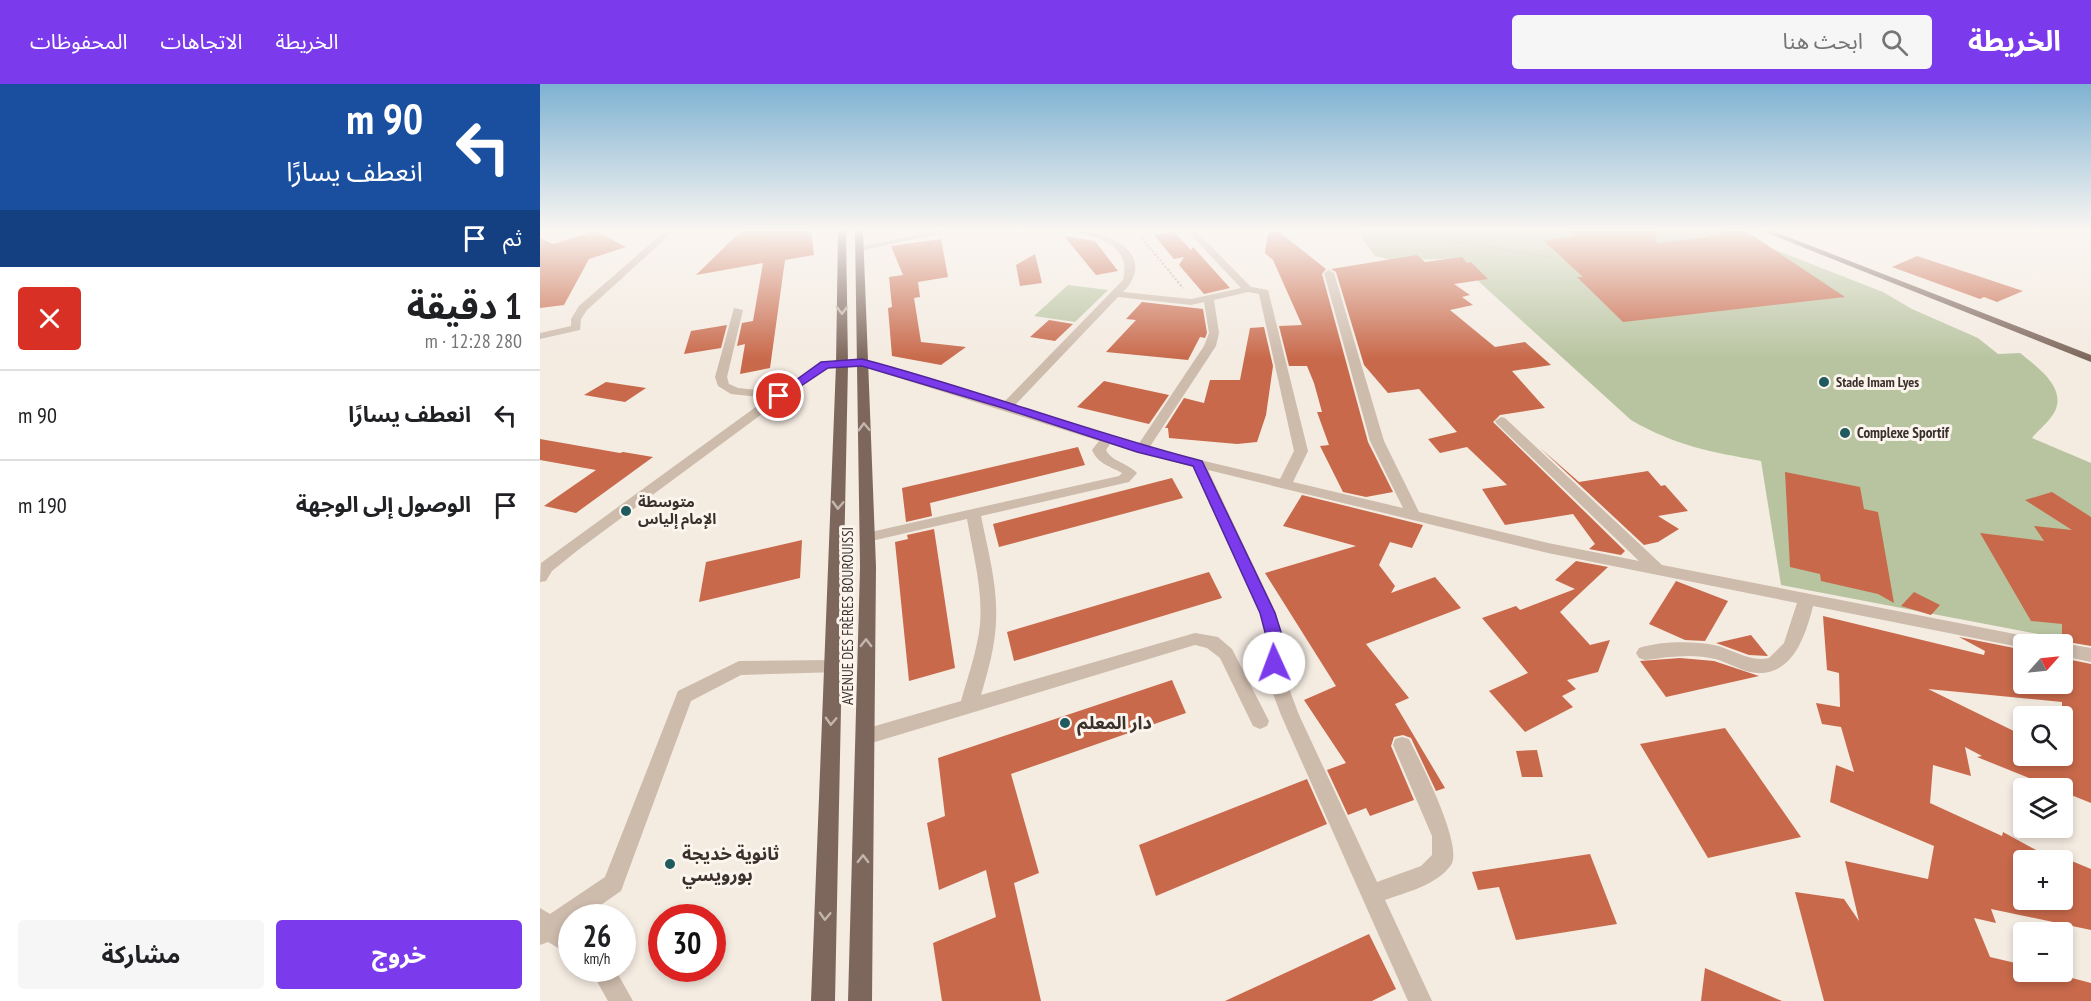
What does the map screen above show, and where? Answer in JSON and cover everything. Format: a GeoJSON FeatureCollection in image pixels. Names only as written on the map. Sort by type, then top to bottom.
{"type":"FeatureCollection","features":[{"type":"Feature","properties":{"kind":"main road"},"geometry":{"type":"LineString","coordinates":[[823,1001],[842,365],[842,274]]}},
{"type":"Feature","properties":{"kind":"main road","name":"AVENUE DES FRÈRES BOUROUISSI"},"geometry":{"type":"LineString","coordinates":[[860,274],[867,537],[860,1001]]}},
{"type":"Feature","properties":{"kind":"main road"},"geometry":{"type":"LineString","coordinates":[[1875,274],[2091,359]]}},
{"type":"Feature","properties":{"kind":"street"},"geometry":{"type":"LineString","coordinates":[[540,336],[576,328],[576,319],[583,308],[622,274]]}},
{"type":"Feature","properties":{"kind":"street"},"geometry":{"type":"LineString","coordinates":[[1007,405],[1117,294],[1131,274]]}},
{"type":"Feature","properties":{"kind":"street"},"geometry":{"type":"LineString","coordinates":[[1233,274],[1248,289]]}},
{"type":"Feature","properties":{"kind":"street"},"geometry":{"type":"LineString","coordinates":[[1329,274],[1377,441],[1413,515]]}},
{"type":"Feature","properties":{"kind":"street"},"geometry":{"type":"LineString","coordinates":[[1117,294],[1191,302],[1248,289],[1264,292],[1268,298],[1301,451],[1285,484]]}},
{"type":"Feature","properties":{"kind":"street"},"geometry":{"type":"LineString","coordinates":[[1141,450],[1210,346],[1214,333],[1209,299]]}},
{"type":"Feature","properties":{"kind":"street"},"geometry":{"type":"LineString","coordinates":[[738,310],[721,377],[724,386],[735,391],[779,396]]}},
{"type":"Feature","properties":{"kind":"street"},"geometry":{"type":"LineString","coordinates":[[541,573],[573,546],[816,369],[825,365],[862,362],[1007,405],[1141,450],[1548,548],[2013,640]]}},
{"type":"Feature","properties":{"kind":"street"},"geometry":{"type":"LineString","coordinates":[[1501,421],[1658,570]]}},
{"type":"Feature","properties":{"kind":"street"},"geometry":{"type":"LineString","coordinates":[[867,537],[1124,479],[1130,473],[1125,468],[1104,460],[1100,456],[1099,450],[1107,439]]}},
{"type":"Feature","properties":{"kind":"street"},"geometry":{"type":"LineString","coordinates":[[1198,463],[1268,613],[1273,632],[1275,675],[1290,715],[1420,1001]]}},
{"type":"Feature","properties":{"kind":"street"},"geometry":{"type":"LineString","coordinates":[[969,706],[985,648],[988,622],[987,597],[973,512]]}},
{"type":"Feature","properties":{"kind":"street"},"geometry":{"type":"LineString","coordinates":[[1646,653],[1690,648],[1719,653],[1752,666],[1772,665],[1788,653],[1797,636],[1806,600]]}},
{"type":"Feature","properties":{"kind":"street"},"geometry":{"type":"LineString","coordinates":[[865,737],[1195,639],[1212,642],[1226,654],[1260,721]]}},
{"type":"Feature","properties":{"kind":"street"},"geometry":{"type":"LineString","coordinates":[[2073,651],[2091,655]]}},
{"type":"Feature","properties":{"kind":"street"},"geometry":{"type":"LineString","coordinates":[[558,937],[542,927],[613,884],[684,696],[739,668],[833,667]]}},
{"type":"Feature","properties":{"kind":"street"},"geometry":{"type":"LineString","coordinates":[[1372,895],[1428,873],[1443,859],[1442,837],[1402,745]]}},
{"type":"Feature","properties":{"kind":"street"},"geometry":{"type":"LineString","coordinates":[[610,982],[621,1001]]}},
{"type":"Feature","properties":{"kind":"path"},"geometry":{"type":"LineString","coordinates":[[1172,274],[1184,288],[1191,302]]}},
{"type":"Feature","properties":{"kind":"green space","name":"Complexe Sportif"},"geometry":{"type":"Polygon","coordinates":[[[1470,274],[1836,274],[1883,292],[1912,309],[1978,338],[1998,354],[2020,353],[2049,379],[2057,395],[2054,413],[2032,438],[2091,463],[2091,644],[2073,641],[2073,634],[2038,634],[1781,585],[1761,461],[1710,451],[1647,429],[1631,420],[1470,274]]]}},
{"type":"Feature","properties":{"kind":"green space"},"geometry":{"type":"Polygon","coordinates":[[[1068,285],[1108,290],[1075,322],[1034,316],[1068,285]]]}},
{"type":"Feature","properties":{"kind":"building"},"geometry":{"type":"Polygon","coordinates":[[[540,274],[581,274],[564,305],[540,308],[540,274]]]}},
{"type":"Feature","properties":{"kind":"building"},"geometry":{"type":"Polygon","coordinates":[[[761,274],[783,274],[770,368],[740,374],[745,344],[737,346],[742,323],[753,321],[761,274]]]}},
{"type":"Feature","properties":{"kind":"building"},"geometry":{"type":"Polygon","coordinates":[[[947,274],[948,277],[918,282],[920,297],[914,298],[921,342],[966,347],[941,365],[892,356],[888,308],[892,307],[889,277],[947,274]]]}},
{"type":"Feature","properties":{"kind":"building"},"geometry":{"type":"Polygon","coordinates":[[[1018,274],[1040,274],[1042,283],[1020,286],[1018,274]]]}},
{"type":"Feature","properties":{"kind":"building"},"geometry":{"type":"Polygon","coordinates":[[[1187,274],[1217,274],[1230,288],[1204,294],[1187,274]]]}},
{"type":"Feature","properties":{"kind":"building"},"geometry":{"type":"Polygon","coordinates":[[[1279,274],[1322,274],[1368,442],[1393,492],[1366,497],[1343,492],[1320,446],[1329,445],[1317,412],[1322,412],[1314,383],[1307,366],[1289,366],[1279,326],[1302,325],[1279,274]]]}},
{"type":"Feature","properties":{"kind":"building"},"geometry":{"type":"Polygon","coordinates":[[[1337,274],[1483,274],[1488,279],[1454,284],[1470,295],[1462,297],[1473,305],[1450,310],[1495,347],[1525,342],[1551,365],[1512,371],[1545,408],[1500,415],[1493,422],[1625,551],[1621,555],[1589,549],[1595,544],[1573,514],[1505,525],[1482,489],[1507,485],[1467,447],[1440,453],[1428,439],[1457,432],[1419,389],[1388,393],[1364,365],[1337,274]]]}},
{"type":"Feature","properties":{"kind":"building"},"geometry":{"type":"Polygon","coordinates":[[[1580,274],[1810,274],[1845,297],[1623,322],[1577,277],[1583,277],[1580,274]]]}},
{"type":"Feature","properties":{"kind":"building"},"geometry":{"type":"Polygon","coordinates":[[[1911,274],[1971,274],[2023,291],[1997,302],[1984,297],[1980,299],[1911,274]]]}},
{"type":"Feature","properties":{"kind":"building"},"geometry":{"type":"Polygon","coordinates":[[[1142,302],[1203,309],[1207,333],[1205,338],[1200,337],[1188,360],[1106,352],[1136,320],[1126,319],[1142,302]]]}},
{"type":"Feature","properties":{"kind":"building"},"geometry":{"type":"Polygon","coordinates":[[[1049,320],[1073,324],[1055,341],[1030,337],[1049,320]]]}},
{"type":"Feature","properties":{"kind":"building"},"geometry":{"type":"Polygon","coordinates":[[[727,325],[721,348],[684,354],[691,331],[727,325]]]}},
{"type":"Feature","properties":{"kind":"building"},"geometry":{"type":"Polygon","coordinates":[[[1264,327],[1273,366],[1266,415],[1257,442],[1237,444],[1169,438],[1168,428],[1165,428],[1184,398],[1204,403],[1210,380],[1240,380],[1250,328],[1264,327]]]}},
{"type":"Feature","properties":{"kind":"building"},"geometry":{"type":"Polygon","coordinates":[[[1104,381],[1169,395],[1149,424],[1077,407],[1104,381]]]}},
{"type":"Feature","properties":{"kind":"building"},"geometry":{"type":"Polygon","coordinates":[[[606,382],[646,388],[625,402],[584,395],[606,382]]]}},
{"type":"Feature","properties":{"kind":"building"},"geometry":{"type":"Polygon","coordinates":[[[540,439],[653,457],[576,513],[544,506],[596,470],[540,460],[540,439]]]}},
{"type":"Feature","properties":{"kind":"building"},"geometry":{"type":"Polygon","coordinates":[[[1078,447],[1085,465],[930,503],[932,516],[906,522],[902,488],[1078,447]]]}},
{"type":"Feature","properties":{"kind":"building"},"geometry":{"type":"Polygon","coordinates":[[[1539,447],[1579,482],[1648,471],[1661,486],[1665,485],[1688,511],[1658,516],[1679,529],[1658,542],[1644,545],[1539,447]]]}},
{"type":"Feature","properties":{"kind":"building"},"geometry":{"type":"Polygon","coordinates":[[[1785,472],[1860,487],[1864,509],[1878,512],[1894,603],[1878,594],[1821,581],[1820,574],[1790,567],[1785,472]]]}},
{"type":"Feature","properties":{"kind":"building"},"geometry":{"type":"Polygon","coordinates":[[[1172,478],[1183,498],[999,547],[993,524],[1172,478]]]}},
{"type":"Feature","properties":{"kind":"building"},"geometry":{"type":"Polygon","coordinates":[[[2052,492],[2091,517],[2091,646],[2073,643],[2073,634],[2062,634],[2062,624],[2031,621],[1980,533],[2044,541],[2034,526],[2072,530],[2025,500],[2052,492]]]}},
{"type":"Feature","properties":{"kind":"building"},"geometry":{"type":"Polygon","coordinates":[[[1302,495],[1423,525],[1412,548],[1390,542],[1379,565],[1395,586],[1391,593],[1435,577],[1461,608],[1366,644],[1409,698],[1395,704],[1445,788],[1436,791],[1411,738],[1403,735],[1394,737],[1391,746],[1414,800],[1370,816],[1366,808],[1348,815],[1327,770],[1346,763],[1304,700],[1336,686],[1265,573],[1356,546],[1283,526],[1302,495]]]}},
{"type":"Feature","properties":{"kind":"building"},"geometry":{"type":"Polygon","coordinates":[[[934,529],[955,668],[909,681],[895,542],[908,539],[907,535],[934,529]]]}},
{"type":"Feature","properties":{"kind":"building"},"geometry":{"type":"Polygon","coordinates":[[[802,540],[800,578],[699,602],[706,562],[802,540]]]}},
{"type":"Feature","properties":{"kind":"building"},"geometry":{"type":"Polygon","coordinates":[[[1576,561],[1608,567],[1560,612],[1590,645],[1610,640],[1598,672],[1567,680],[1576,689],[1562,696],[1573,707],[1525,732],[1489,691],[1528,673],[1482,618],[1516,606],[1520,610],[1575,589],[1555,580],[1576,561]]]}},
{"type":"Feature","properties":{"kind":"building"},"geometry":{"type":"Polygon","coordinates":[[[1209,572],[1222,598],[1014,661],[1007,632],[1209,572]]]}},
{"type":"Feature","properties":{"kind":"building"},"geometry":{"type":"Polygon","coordinates":[[[1676,581],[1728,601],[1705,641],[1685,640],[1649,624],[1676,581]]]}},
{"type":"Feature","properties":{"kind":"building"},"geometry":{"type":"Polygon","coordinates":[[[1914,592],[1940,605],[1931,615],[1901,606],[1914,592]]]}},
{"type":"Feature","properties":{"kind":"building"},"geometry":{"type":"Polygon","coordinates":[[[1823,616],[1984,655],[1985,651],[1959,637],[2013,648],[2013,694],[2073,694],[2073,660],[2091,664],[2091,803],[2073,796],[2073,778],[2029,778],[1977,757],[1982,756],[1965,747],[1971,776],[1933,765],[1930,803],[2002,836],[2003,832],[2036,850],[2013,850],[2013,910],[2073,910],[2073,862],[2091,869],[2091,930],[2073,926],[2073,922],[2053,922],[1991,909],[1996,923],[1974,918],[1990,957],[2013,962],[2013,982],[2073,982],[2073,978],[2091,983],[2091,1001],[1824,1001],[1795,892],[1844,899],[1859,921],[1845,861],[1928,879],[1934,846],[1830,802],[1836,765],[1854,772],[1841,727],[1822,724],[1816,703],[1840,707],[1839,673],[1827,670],[1823,616]]]}},
{"type":"Feature","properties":{"kind":"building"},"geometry":{"type":"Polygon","coordinates":[[[1751,635],[1768,656],[1749,655],[1716,643],[1751,635]]]}},
{"type":"Feature","properties":{"kind":"building"},"geometry":{"type":"Polygon","coordinates":[[[1680,658],[1714,661],[1759,676],[1666,697],[1640,661],[1680,658]]]}},
{"type":"Feature","properties":{"kind":"building"},"geometry":{"type":"Polygon","coordinates":[[[1172,680],[1186,713],[1011,774],[1039,873],[1014,883],[1041,1001],[942,1001],[933,943],[996,917],[986,870],[939,890],[927,823],[945,816],[938,758],[1172,680]]]}},
{"type":"Feature","properties":{"kind":"building"},"geometry":{"type":"Polygon","coordinates":[[[1725,728],[1801,837],[1708,858],[1640,744],[1725,728]]]}},
{"type":"Feature","properties":{"kind":"building"},"geometry":{"type":"Polygon","coordinates":[[[1537,750],[1543,777],[1522,777],[1516,751],[1537,750]]]}},
{"type":"Feature","properties":{"kind":"building"},"geometry":{"type":"Polygon","coordinates":[[[1307,779],[1327,824],[1156,896],[1139,845],[1307,779]]]}},
{"type":"Feature","properties":{"kind":"building"},"geometry":{"type":"Polygon","coordinates":[[[1590,854],[1617,924],[1516,940],[1499,887],[1478,890],[1472,872],[1590,854]]]}},
{"type":"Feature","properties":{"kind":"building"},"geometry":{"type":"Polygon","coordinates":[[[1369,934],[1396,989],[1372,1001],[1225,1001],[1369,934]]]}},
{"type":"Feature","properties":{"kind":"building"},"geometry":{"type":"Polygon","coordinates":[[[1705,968],[1782,1001],[1701,1001],[1705,968]]]}},
{"type":"Feature","properties":{"kind":"place","name":"Stade Imam Lyes"},"geometry":{"type":"Point","coordinates":[1824,382]}},
{"type":"Feature","properties":{"kind":"place","name":"Complexe Sportif"},"geometry":{"type":"Point","coordinates":[1845,433]}},
{"type":"Feature","properties":{"kind":"place","name":"متوسطة الإمام إلياس"},"geometry":{"type":"Point","coordinates":[626,511]}},
{"type":"Feature","properties":{"kind":"place","name":"دار المعلم"},"geometry":{"type":"Point","coordinates":[1065,723]}},
{"type":"Feature","properties":{"kind":"place","name":"ثانوية خديجة بورويسي"},"geometry":{"type":"Point","coordinates":[670,864]}},
{"type":"Feature","properties":{"kind":"route"},"geometry":{"type":"LineString","coordinates":[[779,396],[825,365],[862,362],[1007,405],[1141,450],[1198,463],[1268,613],[1273,632],[1274,663]]}}]}
